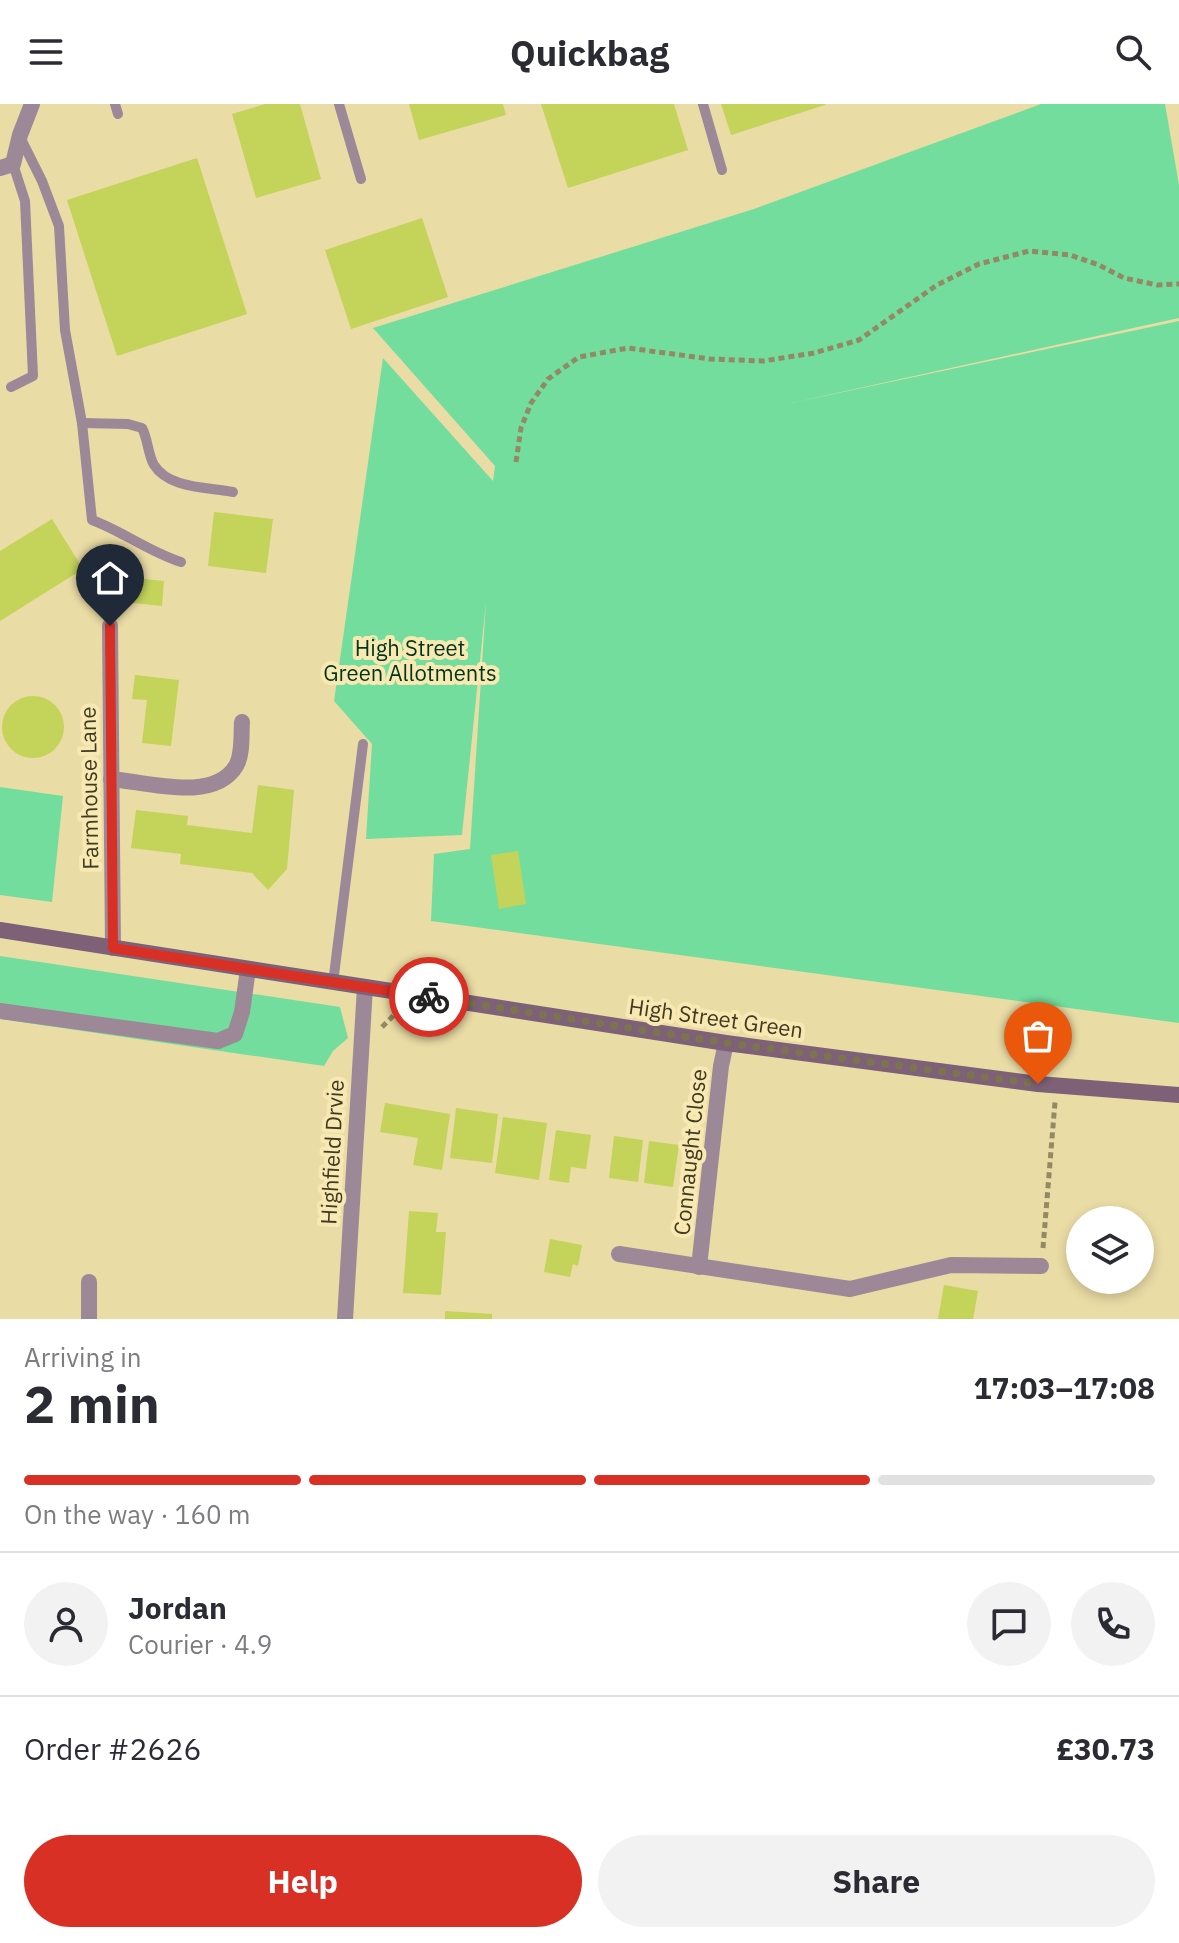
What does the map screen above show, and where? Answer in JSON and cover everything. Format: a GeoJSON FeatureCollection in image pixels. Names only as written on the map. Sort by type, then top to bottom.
{"type":"FeatureCollection","features":[{"type":"Feature","properties":{"kind":"street"},"geometry":{"type":"LineString","coordinates":[[6,166],[32,104]]}},
{"type":"Feature","properties":{"kind":"street","name":"Farmhouse Lane"},"geometry":{"type":"LineString","coordinates":[[110,626],[113,948]]}},
{"type":"Feature","properties":{"kind":"street"},"geometry":{"type":"LineString","coordinates":[[111,779],[201,789],[216,785],[236,766],[242,722]]}},
{"type":"Feature","properties":{"kind":"street","name":"High Street Green"},"geometry":{"type":"LineString","coordinates":[[0,930],[726,1043],[1056,1085],[1179,1095]]}},
{"type":"Feature","properties":{"kind":"street"},"geometry":{"type":"LineString","coordinates":[[0,1011],[218,1041],[235,1034],[242,1012],[248,969]]}},
{"type":"Feature","properties":{"kind":"street","name":"Highfield Drvie"},"geometry":{"type":"LineString","coordinates":[[345,1319],[365,987]]}},
{"type":"Feature","properties":{"kind":"street","name":"Connaught Close"},"geometry":{"type":"LineString","coordinates":[[699,1267],[726,1043]]}},
{"type":"Feature","properties":{"kind":"street","name":"Connaught Close"},"geometry":{"type":"LineString","coordinates":[[619,1254],[850,1289],[951,1265],[1041,1266]]}},
{"type":"Feature","properties":{"kind":"street"},"geometry":{"type":"LineString","coordinates":[[89,1282],[89,1319]]}},
{"type":"Feature","properties":{"kind":"lane"},"geometry":{"type":"LineString","coordinates":[[339,104],[361,179]]}},
{"type":"Feature","properties":{"kind":"lane"},"geometry":{"type":"LineString","coordinates":[[703,104],[722,170]]}},
{"type":"Feature","properties":{"kind":"lane"},"geometry":{"type":"LineString","coordinates":[[20,135],[59,226],[65,330],[82,423],[92,520],[155,554],[181,562]]}},
{"type":"Feature","properties":{"kind":"lane"},"geometry":{"type":"LineString","coordinates":[[6,166],[25,201],[33,376],[11,387]]}},
{"type":"Feature","properties":{"kind":"lane"},"geometry":{"type":"LineString","coordinates":[[82,423],[128,424],[142,428],[154,464],[172,481],[233,492]]}},
{"type":"Feature","properties":{"kind":"lane"},"geometry":{"type":"LineString","coordinates":[[333,983],[363,744]]}},
{"type":"Feature","properties":{"kind":"path"},"geometry":{"type":"LineString","coordinates":[[516,462],[521,428],[531,403],[548,379],[579,357],[628,348],[710,359],[763,361],[814,353],[859,340],[937,285],[979,264],[1029,251],[1070,255],[1124,278],[1157,285],[1179,284]]}},
{"type":"Feature","properties":{"kind":"path"},"geometry":{"type":"LineString","coordinates":[[1041,1266],[1056,1085]]}},
{"type":"Feature","properties":{"kind":"green space","name":"High Street Green Allotments"},"geometry":{"type":"Polygon","coordinates":[[[1041,104],[1165,104],[1179,185],[1179,318],[791,403],[1179,321],[1179,1023],[431,921],[434,854],[470,849],[486,602],[462,835],[366,839],[372,744],[334,701],[383,358],[493,481],[495,466],[373,328],[754,209],[1041,104]]]}},
{"type":"Feature","properties":{"kind":"green space"},"geometry":{"type":"Polygon","coordinates":[[[0,787],[63,796],[52,902],[0,895],[0,787]]]}},
{"type":"Feature","properties":{"kind":"green space"},"geometry":{"type":"Polygon","coordinates":[[[0,956],[340,1007],[348,1038],[333,1051],[324,1066],[0,1019],[0,956]]]}},
{"type":"Feature","properties":{"kind":"building"},"geometry":{"type":"Polygon","coordinates":[[[265,104],[300,104],[321,179],[256,198],[232,114],[265,104]]]}},
{"type":"Feature","properties":{"kind":"building"},"geometry":{"type":"Polygon","coordinates":[[[409,104],[503,104],[506,115],[419,140],[409,104]]]}},
{"type":"Feature","properties":{"kind":"building"},"geometry":{"type":"Polygon","coordinates":[[[541,104],[674,104],[688,150],[568,188],[541,104]]]}},
{"type":"Feature","properties":{"kind":"building"},"geometry":{"type":"Polygon","coordinates":[[[721,104],[825,104],[825,105],[731,135],[721,104]]]}},
{"type":"Feature","properties":{"kind":"building"},"geometry":{"type":"Polygon","coordinates":[[[197,158],[247,314],[117,356],[67,200],[197,158]]]}},
{"type":"Feature","properties":{"kind":"building"},"geometry":{"type":"Polygon","coordinates":[[[422,218],[448,297],[351,329],[325,250],[422,218]]]}},
{"type":"Feature","properties":{"kind":"building"},"geometry":{"type":"Polygon","coordinates":[[[214,512],[273,519],[266,573],[208,566],[214,512]]]}},
{"type":"Feature","properties":{"kind":"building"},"geometry":{"type":"Polygon","coordinates":[[[52,519],[83,569],[0,621],[0,551],[52,519]]]}},
{"type":"Feature","properties":{"kind":"building"},"geometry":{"type":"Polygon","coordinates":[[[116,576],[164,581],[162,606],[114,601],[116,576]]]}},
{"type":"Feature","properties":{"kind":"building"},"geometry":{"type":"Polygon","coordinates":[[[135,675],[179,680],[171,746],[142,743],[147,700],[132,699],[135,675]]]}},
{"type":"Feature","properties":{"kind":"building"},"geometry":{"type":"Polygon","coordinates":[[[27,696],[39,696],[55,705],[62,715],[62,739],[55,749],[39,758],[27,758],[7,744],[2,733],[2,721],[16,701],[27,696]]]}},
{"type":"Feature","properties":{"kind":"building"},"geometry":{"type":"Polygon","coordinates":[[[258,785],[294,790],[287,869],[268,890],[252,873],[180,864],[181,854],[131,848],[136,810],[188,816],[187,825],[252,833],[258,785]]]}},
{"type":"Feature","properties":{"kind":"building"},"geometry":{"type":"Polygon","coordinates":[[[518,851],[526,904],[499,909],[491,855],[518,851]]]}},
{"type":"Feature","properties":{"kind":"building"},"geometry":{"type":"Polygon","coordinates":[[[385,1103],[450,1114],[442,1170],[413,1165],[418,1138],[380,1132],[385,1103]]]}},
{"type":"Feature","properties":{"kind":"building"},"geometry":{"type":"Polygon","coordinates":[[[456,1108],[498,1114],[492,1163],[450,1158],[456,1108]]]}},
{"type":"Feature","properties":{"kind":"building"},"geometry":{"type":"Polygon","coordinates":[[[503,1117],[547,1123],[539,1180],[495,1173],[503,1117]]]}},
{"type":"Feature","properties":{"kind":"building"},"geometry":{"type":"Polygon","coordinates":[[[556,1130],[591,1135],[586,1169],[571,1167],[569,1183],[549,1180],[556,1130]]]}},
{"type":"Feature","properties":{"kind":"building"},"geometry":{"type":"Polygon","coordinates":[[[614,1136],[643,1140],[638,1182],[609,1178],[614,1136]]]}},
{"type":"Feature","properties":{"kind":"building"},"geometry":{"type":"Polygon","coordinates":[[[649,1141],[679,1145],[673,1187],[644,1183],[649,1141]]]}},
{"type":"Feature","properties":{"kind":"building"},"geometry":{"type":"Polygon","coordinates":[[[409,1211],[438,1213],[436,1232],[446,1232],[441,1295],[403,1293],[409,1211]]]}},
{"type":"Feature","properties":{"kind":"building"},"geometry":{"type":"Polygon","coordinates":[[[550,1239],[582,1245],[578,1266],[573,1264],[570,1277],[544,1272],[550,1239]]]}},
{"type":"Feature","properties":{"kind":"building"},"geometry":{"type":"Polygon","coordinates":[[[944,1285],[978,1291],[973,1319],[938,1319],[944,1285]]]}},
{"type":"Feature","properties":{"kind":"building"},"geometry":{"type":"Polygon","coordinates":[[[445,1311],[492,1314],[492,1319],[445,1319],[445,1311]]]}},
{"type":"Feature","properties":{"kind":"way so far"},"geometry":{"type":"LineString","coordinates":[[429,997],[726,1043],[1038,1084]]}},
{"type":"Feature","properties":{"kind":"route"},"geometry":{"type":"LineString","coordinates":[[110,626],[113,948],[429,997]]}}]}
